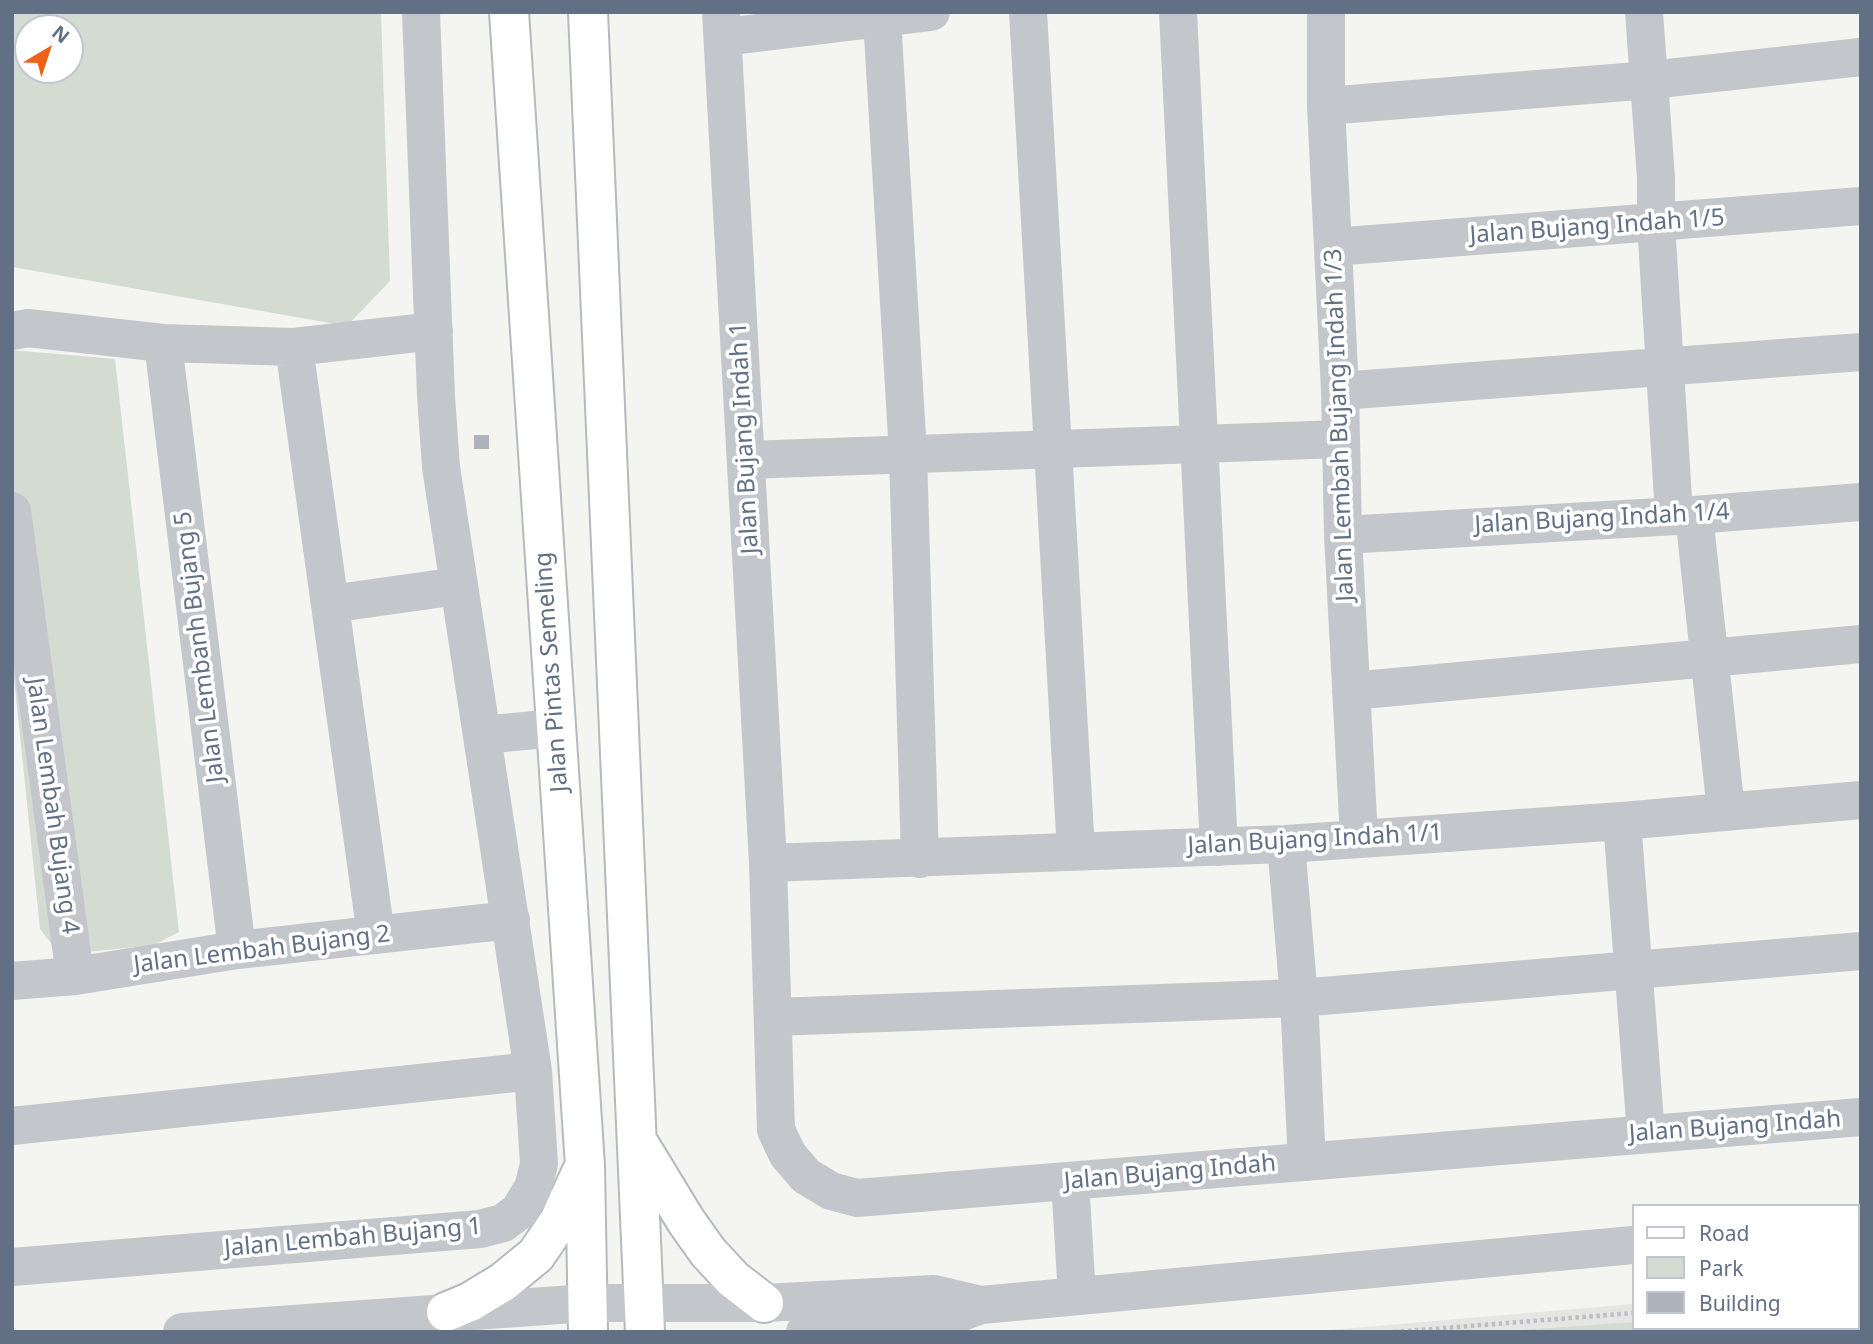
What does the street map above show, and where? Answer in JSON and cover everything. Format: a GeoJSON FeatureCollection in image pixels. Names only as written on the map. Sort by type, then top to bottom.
{"type":"FeatureCollection","features":[{"type":"Feature","properties":{"kind":"main road","name":"Jalan Pintas Semeling"},"geometry":{"type":"LineString","coordinates":[[509,12],[585,1166],[588,1317]]}},
{"type":"Feature","properties":{"kind":"main road"},"geometry":{"type":"LineString","coordinates":[[588,12],[645,1317]]}},
{"type":"Feature","properties":{"kind":"main road"},"geometry":{"type":"LineString","coordinates":[[638,1142],[685,1221],[708,1252],[733,1279],[764,1303]]}},
{"type":"Feature","properties":{"kind":"main road"},"geometry":{"type":"LineString","coordinates":[[446,1312],[470,1303],[503,1282],[537,1255],[559,1221],[585,1166]]}},
{"type":"Feature","properties":{"kind":"street","name":"Jalan Lembah Bujang 1"},"geometry":{"type":"LineString","coordinates":[[12,1267],[480,1229],[503,1223],[519,1211],[533,1188],[539,1164],[533,1071],[441,467],[421,12]]}},
{"type":"Feature","properties":{"kind":"street"},"geometry":{"type":"LineString","coordinates":[[722,24],[882,18],[931,12]]}},
{"type":"Feature","properties":{"kind":"street"},"geometry":{"type":"LineString","coordinates":[[1028,12],[1076,851]]}},
{"type":"Feature","properties":{"kind":"street"},"geometry":{"type":"LineString","coordinates":[[1178,12],[1219,847]]}},
{"type":"Feature","properties":{"kind":"street","name":"Jalan Lembah Bujang Indah 1/3"},"geometry":{"type":"LineString","coordinates":[[1326,12],[1326,106],[1340,391],[1343,535],[1359,838]]}},
{"type":"Feature","properties":{"kind":"street"},"geometry":{"type":"LineString","coordinates":[[1644,12],[1656,177],[1664,367],[1684,515],[1710,658],[1726,811]]}},
{"type":"Feature","properties":{"kind":"street"},"geometry":{"type":"LineString","coordinates":[[882,18],[908,454],[920,859]]}},
{"type":"Feature","properties":{"kind":"street","name":"Jalan Bujang Indah 1"},"geometry":{"type":"LineString","coordinates":[[722,24],[768,863]]}},
{"type":"Feature","properties":{"kind":"street"},"geometry":{"type":"LineString","coordinates":[[1326,106],[1650,80],[1861,57]]}},
{"type":"Feature","properties":{"kind":"street","name":"Jalan Bujang Indah 1/5"},"geometry":{"type":"LineString","coordinates":[[1333,247],[1861,206]]}},
{"type":"Feature","properties":{"kind":"street"},"geometry":{"type":"LineString","coordinates":[[12,331],[28,328],[163,343],[294,347],[434,331]]}},
{"type":"Feature","properties":{"kind":"street","name":"Jalan Lembanh Bujang 5"},"geometry":{"type":"LineString","coordinates":[[163,343],[237,950]]}},
{"type":"Feature","properties":{"kind":"street"},"geometry":{"type":"LineString","coordinates":[[294,347],[376,935]]}},
{"type":"Feature","properties":{"kind":"street"},"geometry":{"type":"LineString","coordinates":[[1340,391],[1861,352]]}},
{"type":"Feature","properties":{"kind":"street"},"geometry":{"type":"LineString","coordinates":[[746,460],[1341,439]]}},
{"type":"Feature","properties":{"kind":"street","name":"Jalan Bujang Indah 1/4"},"geometry":{"type":"LineString","coordinates":[[1343,535],[1861,502]]}},
{"type":"Feature","properties":{"kind":"street","name":"Jalan Lembah Bujang 4"},"geometry":{"type":"LineString","coordinates":[[12,511],[75,976]]}},
{"type":"Feature","properties":{"kind":"street"},"geometry":{"type":"LineString","coordinates":[[330,604],[458,586]]}},
{"type":"Feature","properties":{"kind":"street"},"geometry":{"type":"LineString","coordinates":[[1351,691],[1861,644]]}},
{"type":"Feature","properties":{"kind":"street"},"geometry":{"type":"LineString","coordinates":[[482,735],[556,728]]}},
{"type":"Feature","properties":{"kind":"street","name":"Jalan Bujang Indah 1/1"},"geometry":{"type":"LineString","coordinates":[[768,863],[1286,844],[1622,821],[1861,800]]}},
{"type":"Feature","properties":{"kind":"street"},"geometry":{"type":"LineString","coordinates":[[1622,821],[1646,1133]]}},
{"type":"Feature","properties":{"kind":"street"},"geometry":{"type":"LineString","coordinates":[[1286,844],[1299,998],[1307,1162]]}},
{"type":"Feature","properties":{"kind":"street","name":"Jalan Bujang Indah"},"geometry":{"type":"LineString","coordinates":[[768,863],[776,1130],[788,1155],[806,1176],[831,1191],[857,1198],[1861,1117]]}},
{"type":"Feature","properties":{"kind":"street","name":"Jalan Lembah Bujang 2"},"geometry":{"type":"LineString","coordinates":[[12,981],[75,976],[237,950],[511,919]]}},
{"type":"Feature","properties":{"kind":"street"},"geometry":{"type":"LineString","coordinates":[[774,1017],[1299,998],[1861,951]]}},
{"type":"Feature","properties":{"kind":"street"},"geometry":{"type":"LineString","coordinates":[[12,1126],[533,1071]]}},
{"type":"Feature","properties":{"kind":"street"},"geometry":{"type":"LineString","coordinates":[[1070,1181],[1077,1296]]}},
{"type":"Feature","properties":{"kind":"street"},"geometry":{"type":"LineString","coordinates":[[805,1332],[937,1321],[981,1305],[1632,1245]]}},
{"type":"Feature","properties":{"kind":"street"},"geometry":{"type":"LineString","coordinates":[[182,1332],[446,1312],[645,1317],[764,1303],[934,1294],[981,1305]]}},
{"type":"Feature","properties":{"kind":"path"},"geometry":{"type":"LineString","coordinates":[[1394,1332],[1632,1313]]}},
{"type":"Feature","properties":{"kind":"shaded area"},"geometry":{"type":"Polygon","coordinates":[[[1861,1285],[1861,1332],[1306,1332],[1632,1304],[1632,1330],[1859,1330],[1861,1285]]]}},
{"type":"Feature","properties":{"kind":"green space"},"geometry":{"type":"Polygon","coordinates":[[[12,12],[381,12],[390,281],[347,326],[12,267],[12,12]]]}},
{"type":"Feature","properties":{"kind":"green space"},"geometry":{"type":"Polygon","coordinates":[[[12,350],[115,359],[179,932],[154,945],[60,955],[40,929],[12,659],[12,350]]]}},
{"type":"Feature","properties":{"kind":"green space"},"geometry":{"type":"Polygon","coordinates":[[[1861,1307],[1861,1332],[1493,1332],[1632,1322],[1632,1330],[1859,1330],[1861,1307]]]}},
{"type":"Feature","properties":{"kind":"building"},"geometry":{"type":"Polygon","coordinates":[[[474,435],[489,435],[489,449],[474,449],[474,435]]]}}]}
